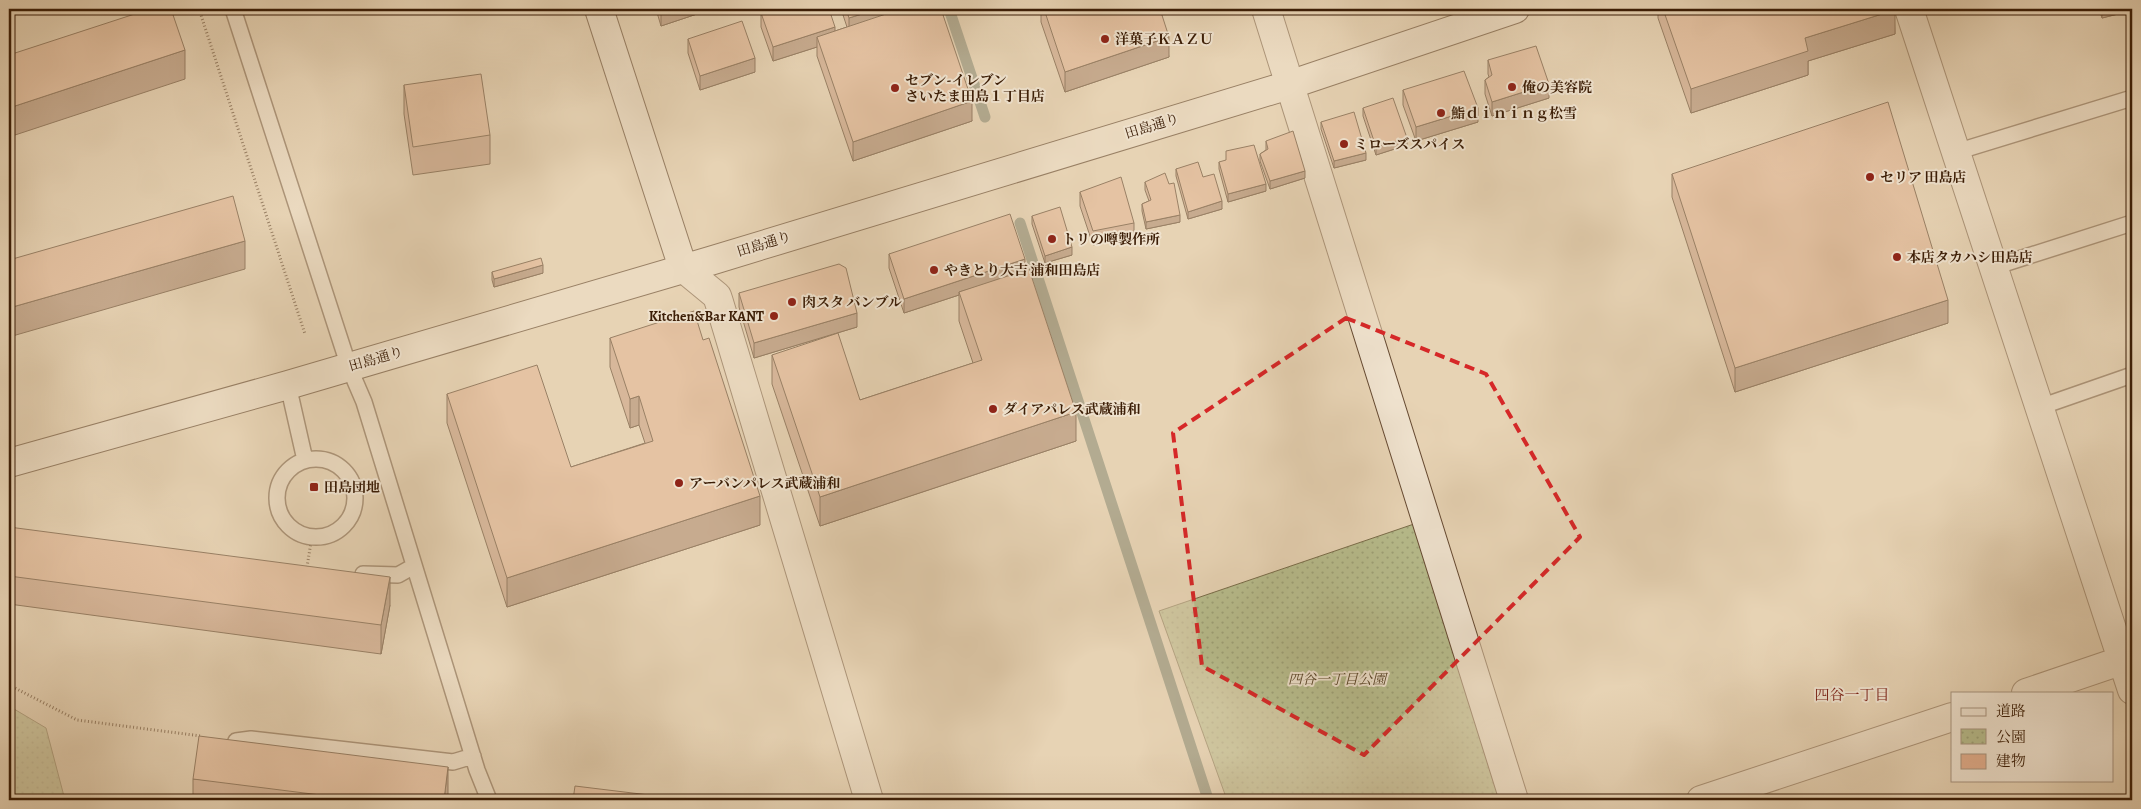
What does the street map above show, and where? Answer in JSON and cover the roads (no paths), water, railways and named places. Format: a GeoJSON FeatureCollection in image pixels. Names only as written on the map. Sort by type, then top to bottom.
{"type":"FeatureCollection","features":[{"type":"Feature","properties":{"kind":"street"},"geometry":{"type":"LineString","coordinates":[[599,9],[683,268],[717,296],[720,302],[869,800]]}},
{"type":"Feature","properties":{"kind":"street"},"geometry":{"type":"LineString","coordinates":[[1266,9],[1514,800]]}},
{"type":"Feature","properties":{"kind":"street","name":"田島通り"},"geometry":{"type":"LineString","coordinates":[[9,463],[288,385],[683,268],[1289,85],[1515,9]]}},
{"type":"Feature","properties":{"kind":"street"},"geometry":{"type":"LineString","coordinates":[[1909,9],[2040,407],[2127,659],[2132,690]]}},
{"type":"Feature","properties":{"kind":"street"},"geometry":{"type":"LineString","coordinates":[[2029,692],[2127,659]]}},
{"type":"Feature","properties":{"kind":"street"},"geometry":{"type":"LineString","coordinates":[[1701,800],[1951,717]]}},
{"type":"Feature","properties":{"kind":"lane"},"geometry":{"type":"LineString","coordinates":[[233,9],[349,367],[364,402],[473,756],[489,800]]}},
{"type":"Feature","properties":{"kind":"lane"},"geometry":{"type":"LineString","coordinates":[[1956,152],[2132,98]]}},
{"type":"Feature","properties":{"kind":"lane"},"geometry":{"type":"LineString","coordinates":[[1994,267],[2132,223]]}},
{"type":"Feature","properties":{"kind":"lane"},"geometry":{"type":"LineString","coordinates":[[2040,407],[2132,375]]}},
{"type":"Feature","properties":{"kind":"lane"},"geometry":{"type":"LineString","coordinates":[[288,385],[305,460]]}},
{"type":"Feature","properties":{"kind":"lane"},"geometry":{"type":"LineString","coordinates":[[305,460],[326,460],[336,464],[350,479],[354,490],[353,510],[344,524],[332,533],[312,536],[302,534],[286,523],[280,515],[277,506],[278,486],[282,477],[288,470],[305,460]]}},
{"type":"Feature","properties":{"kind":"lane"},"geometry":{"type":"LineString","coordinates":[[308,567],[377,576],[398,575],[414,566]]}},
{"type":"Feature","properties":{"kind":"lane"},"geometry":{"type":"LineString","coordinates":[[236,741],[251,739],[453,762],[473,756]]}},
{"type":"Feature","properties":{"kind":"waterway"},"geometry":{"type":"LineString","coordinates":[[949,9],[985,117]]}},
{"type":"Feature","properties":{"kind":"waterway"},"geometry":{"type":"LineString","coordinates":[[1020,223],[1208,799]]}},
{"type":"Feature","properties":{"kind":"place","name":"洋菓子ＫＡＺＵ"},"geometry":{"type":"Point","coordinates":[1105,39]}},
{"type":"Feature","properties":{"kind":"place","name":"俺の美容院"},"geometry":{"type":"Point","coordinates":[1512,87]}},
{"type":"Feature","properties":{"kind":"place","name":"セブン-イレブン さいたま田島１丁目店"},"geometry":{"type":"Point","coordinates":[895,88]}},
{"type":"Feature","properties":{"kind":"place","name":"鮨ｄｉｎｉｎｇ松雪"},"geometry":{"type":"Point","coordinates":[1441,113]}},
{"type":"Feature","properties":{"kind":"place","name":"ミローズスパイス"},"geometry":{"type":"Point","coordinates":[1344,144]}},
{"type":"Feature","properties":{"kind":"place","name":"セリア 田島店"},"geometry":{"type":"Point","coordinates":[1870,177]}},
{"type":"Feature","properties":{"kind":"place","name":"トリの噂製作所"},"geometry":{"type":"Point","coordinates":[1052,239]}},
{"type":"Feature","properties":{"kind":"place","name":"本店タカハシ田島店"},"geometry":{"type":"Point","coordinates":[1897,257]}},
{"type":"Feature","properties":{"kind":"place","name":"やきとり大吉 浦和田島店"},"geometry":{"type":"Point","coordinates":[934,270]}},
{"type":"Feature","properties":{"kind":"place","name":"肉スタ バンブル"},"geometry":{"type":"Point","coordinates":[792,302]}},
{"type":"Feature","properties":{"kind":"place","name":"Kitchen&Bar KANT"},"geometry":{"type":"Point","coordinates":[774,316]}},
{"type":"Feature","properties":{"kind":"place","name":"ダイアパレス武蔵浦和"},"geometry":{"type":"Point","coordinates":[993,409]}},
{"type":"Feature","properties":{"kind":"place","name":"アーバンパレス武蔵浦和"},"geometry":{"type":"Point","coordinates":[679,483]}},
{"type":"Feature","properties":{"kind":"place","name":"田島団地"},"geometry":{"type":"Point","coordinates":[314,487]}},
{"type":"Feature","properties":{"kind":"district","name":"四谷一丁目"},"geometry":{"type":"Point","coordinates":[1852,695]}},
{"type":"Feature","properties":{"kind":"park label","name":"四谷一丁目公園"},"geometry":{"type":"Point","coordinates":[1337,679]}}]}
